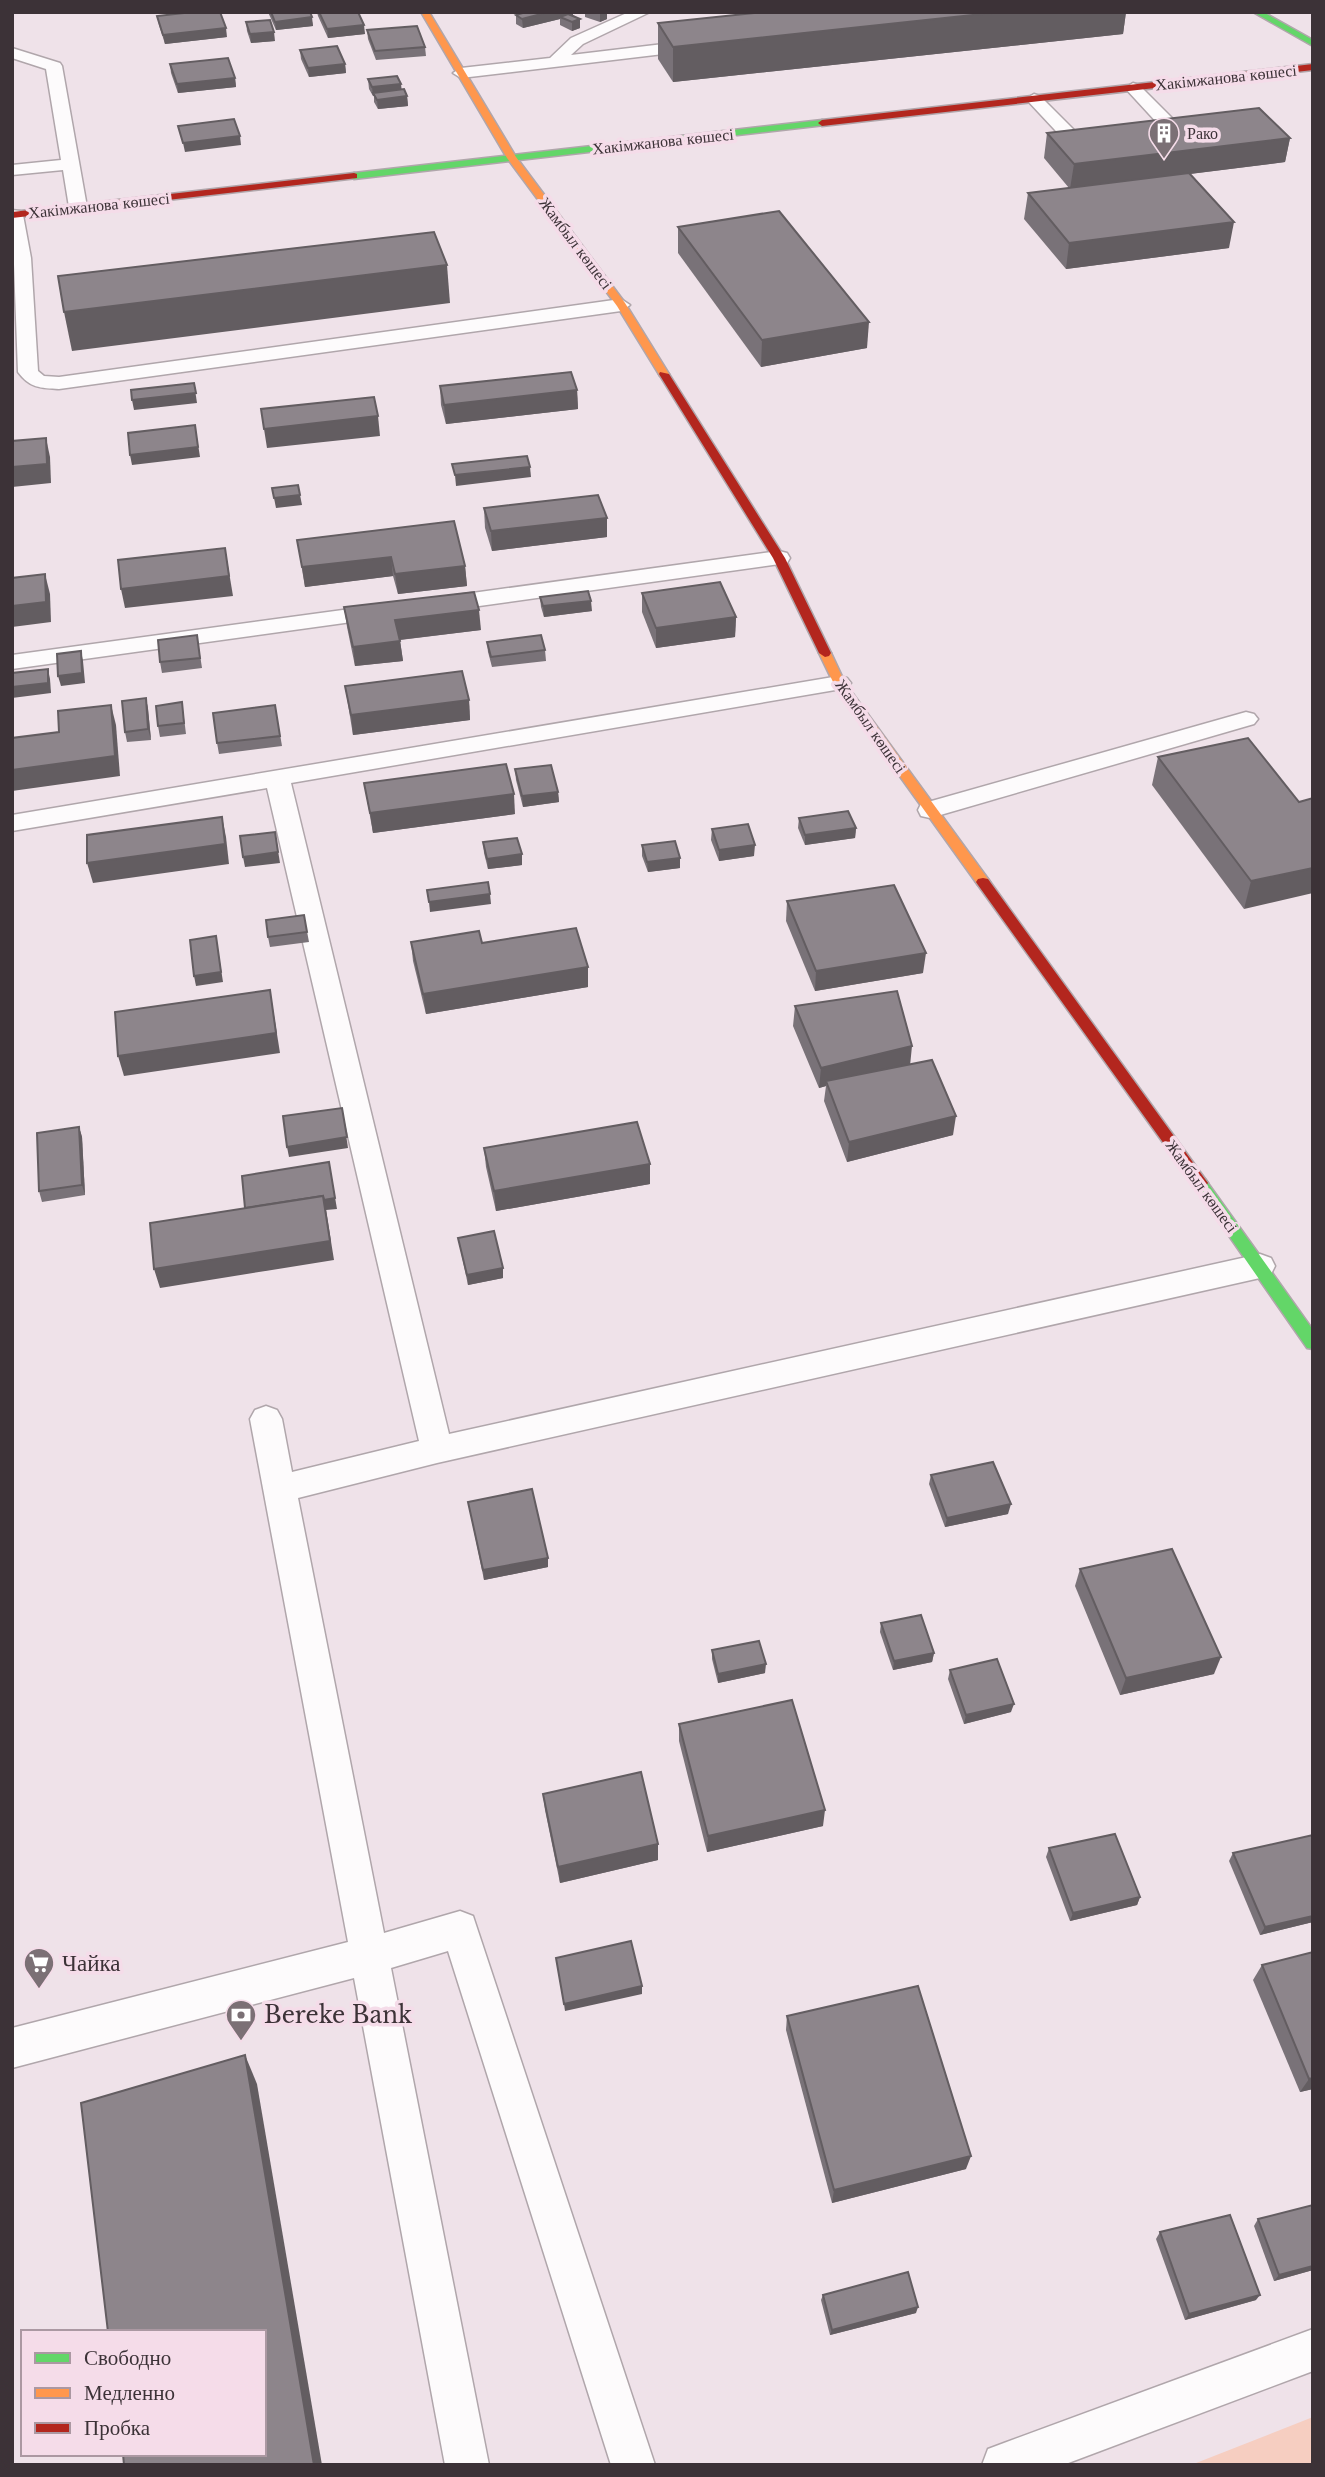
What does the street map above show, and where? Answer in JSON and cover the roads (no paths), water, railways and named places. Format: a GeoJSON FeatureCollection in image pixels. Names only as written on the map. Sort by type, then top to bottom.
{"type":"FeatureCollection","features":[{"type":"Feature","properties":{"kind":"street","name":"Жамбыл көшесі"},"geometry":{"type":"LineString","coordinates":[[425,12],[512,158],[621,305],[779,558],[839,683],[1313,1343]]}},
{"type":"Feature","properties":{"kind":"street"},"geometry":{"type":"LineString","coordinates":[[1257,12],[1313,44]]}},
{"type":"Feature","properties":{"kind":"street","name":"Хакімжанова көшесі"},"geometry":{"type":"LineString","coordinates":[[13,215],[1313,67]]}},
{"type":"Feature","properties":{"kind":"lane"},"geometry":{"type":"LineString","coordinates":[[555,62],[578,41],[642,12]]}},
{"type":"Feature","properties":{"kind":"lane"},"geometry":{"type":"LineString","coordinates":[[461,73],[718,42]]}},
{"type":"Feature","properties":{"kind":"lane"},"geometry":{"type":"LineString","coordinates":[[12,53],[54,66],[78,207]]}},
{"type":"Feature","properties":{"kind":"lane"},"geometry":{"type":"LineString","coordinates":[[1034,99],[1074,141],[1173,129],[1133,88]]}},
{"type":"Feature","properties":{"kind":"lane"},"geometry":{"type":"LineString","coordinates":[[12,170],[71,164]]}},
{"type":"Feature","properties":{"kind":"lane"},"geometry":{"type":"LineString","coordinates":[[13,215],[28,372],[38,382],[59,383],[621,305]]}},
{"type":"Feature","properties":{"kind":"lane"},"geometry":{"type":"LineString","coordinates":[[12,662],[779,558]]}},
{"type":"Feature","properties":{"kind":"lane"},"geometry":{"type":"LineString","coordinates":[[12,823],[839,683]]}},
{"type":"Feature","properties":{"kind":"lane"},"geometry":{"type":"LineString","coordinates":[[930,810],[1246,719]]}},
{"type":"Feature","properties":{"kind":"lane"},"geometry":{"type":"LineString","coordinates":[[277,778],[437,1450]]}},
{"type":"Feature","properties":{"kind":"lane"},"geometry":{"type":"LineString","coordinates":[[280,1489],[437,1450],[1260,1266]]}},
{"type":"Feature","properties":{"kind":"lane"},"geometry":{"type":"LineString","coordinates":[[266,1419],[467,2465]]}},
{"type":"Feature","properties":{"kind":"lane"},"geometry":{"type":"LineString","coordinates":[[12,2048],[460,1929],[633,2465]]}},
{"type":"Feature","properties":{"kind":"lane"},"geometry":{"type":"LineString","coordinates":[[1004,2465],[1313,2350]]}},
{"type":"Feature","properties":{"kind":"place","name":"Рако"},"geometry":{"type":"Point","coordinates":[1164,160]}},
{"type":"Feature","properties":{"kind":"place","name":"Чайка"},"geometry":{"type":"Point","coordinates":[39,1990]}},
{"type":"Feature","properties":{"kind":"place","name":"Bereke Bank"},"geometry":{"type":"Point","coordinates":[241,2042]}}]}
